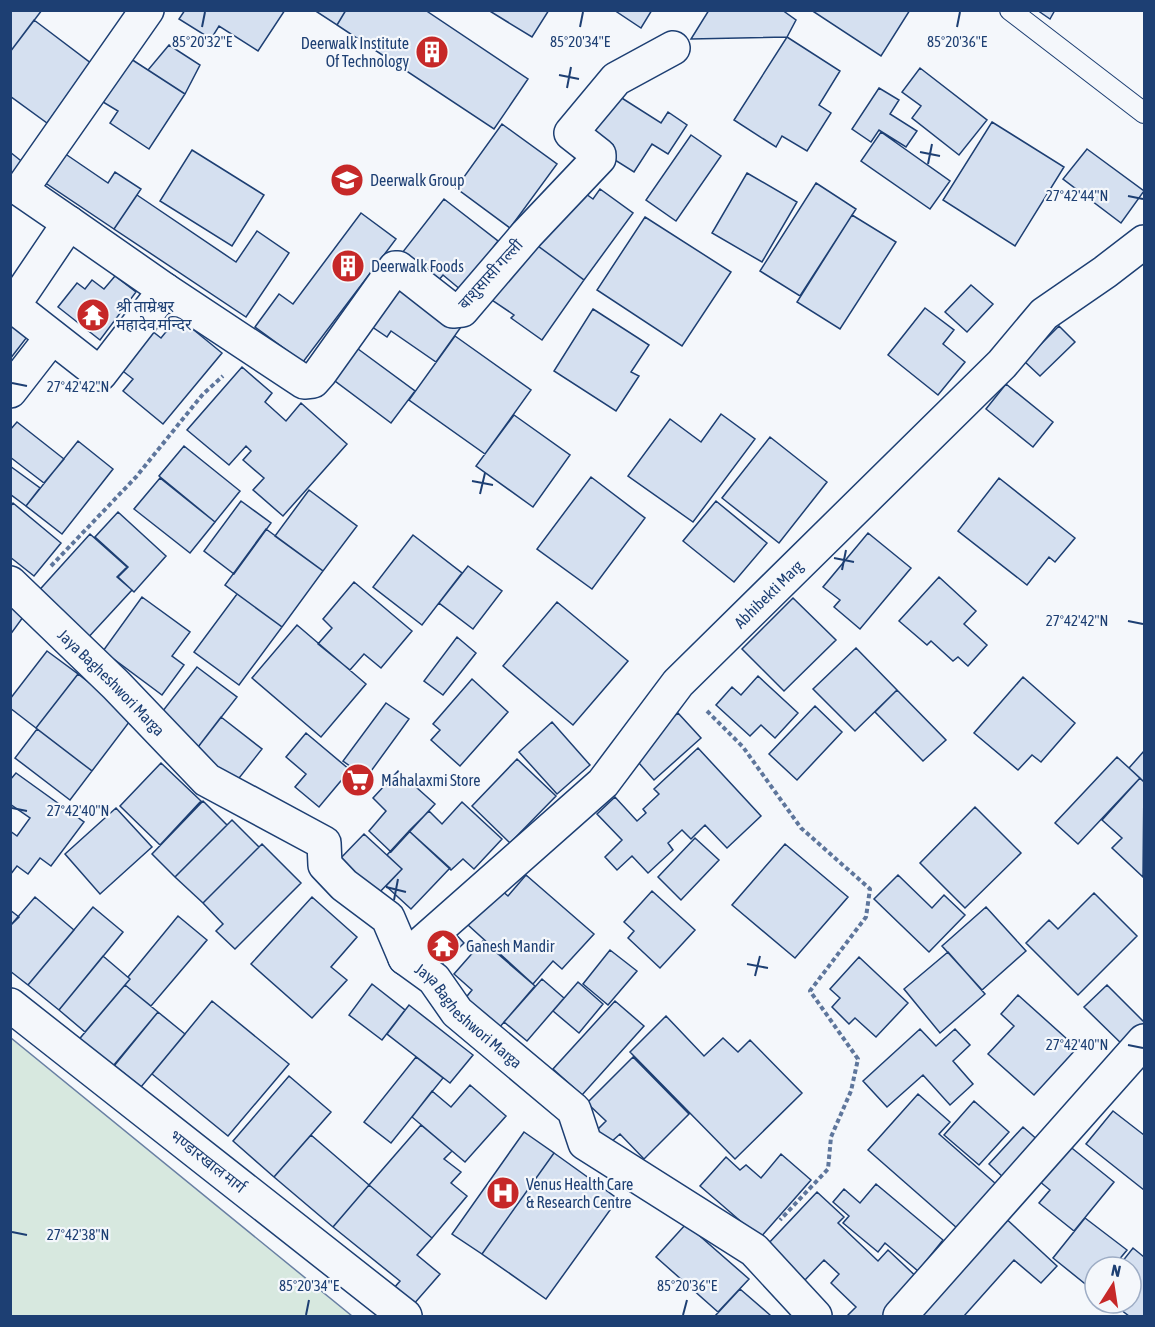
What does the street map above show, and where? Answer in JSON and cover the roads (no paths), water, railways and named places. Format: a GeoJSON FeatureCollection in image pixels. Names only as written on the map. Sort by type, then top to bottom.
{"type":"FeatureCollection","features":[{"type":"Feature","properties":{"kind":"street","name":"बाशुसासी गल्ली"},"geometry":{"type":"LineString","coordinates":[[147,10],[21,190],[165,290],[304,382],[313,381],[395,268],[453,311],[462,310],[527,234],[599,158],[599,155],[571,133],[616,79],[673,48]]}},
{"type":"Feature","properties":{"kind":"street"},"geometry":{"type":"LineString","coordinates":[[69,223],[13,306],[100,374],[165,290]]}},
{"type":"Feature","properties":{"kind":"street","name":"Abhibekti Marg"},"geometry":{"type":"LineString","coordinates":[[405,958],[603,783],[678,683],[1002,364],[1044,314],[1144,242]]}},
{"type":"Feature","properties":{"kind":"street"},"geometry":{"type":"LineString","coordinates":[[10,391],[52,337]]}},
{"type":"Feature","properties":{"kind":"street","name":"Jaya Bagheshwori Marga"},"geometry":{"type":"LineString","coordinates":[[18,589],[116,685],[207,780],[324,843],[325,865],[344,885],[388,918],[405,958],[434,979],[457,1012],[574,1110],[585,1143],[754,1250],[815,1317]]}},
{"type":"Feature","properties":{"kind":"street","name":"भण्डारखाल मार्ग"},"geometry":{"type":"LineString","coordinates":[[10,1005],[405,1317]]}},
{"type":"Feature","properties":{"kind":"street"},"geometry":{"type":"LineString","coordinates":[[900,1317],[1144,1041]]}},
{"type":"Feature","properties":{"kind":"lane"},"geometry":{"type":"LineString","coordinates":[[1010,10],[1144,113]]}},
{"type":"Feature","properties":{"kind":"place","name":"Deerwalk Institute Of Technology"},"geometry":{"type":"Point","coordinates":[432,52]}},
{"type":"Feature","properties":{"kind":"place","name":"Deerwalk Group"},"geometry":{"type":"Point","coordinates":[347,180]}},
{"type":"Feature","properties":{"kind":"place","name":"Deerwalk Foods"},"geometry":{"type":"Point","coordinates":[348,266]}},
{"type":"Feature","properties":{"kind":"place","name":"श्री ताम्रेश्वर महादेव मन्दिर"},"geometry":{"type":"Point","coordinates":[93,315]}},
{"type":"Feature","properties":{"kind":"place","name":"Mahalaxmi Store"},"geometry":{"type":"Point","coordinates":[358,780]}},
{"type":"Feature","properties":{"kind":"place","name":"Ganesh Mandir"},"geometry":{"type":"Point","coordinates":[443,946]}},
{"type":"Feature","properties":{"kind":"place","name":"Venus Health Care & Research Centre"},"geometry":{"type":"Point","coordinates":[503,1193]}}]}
